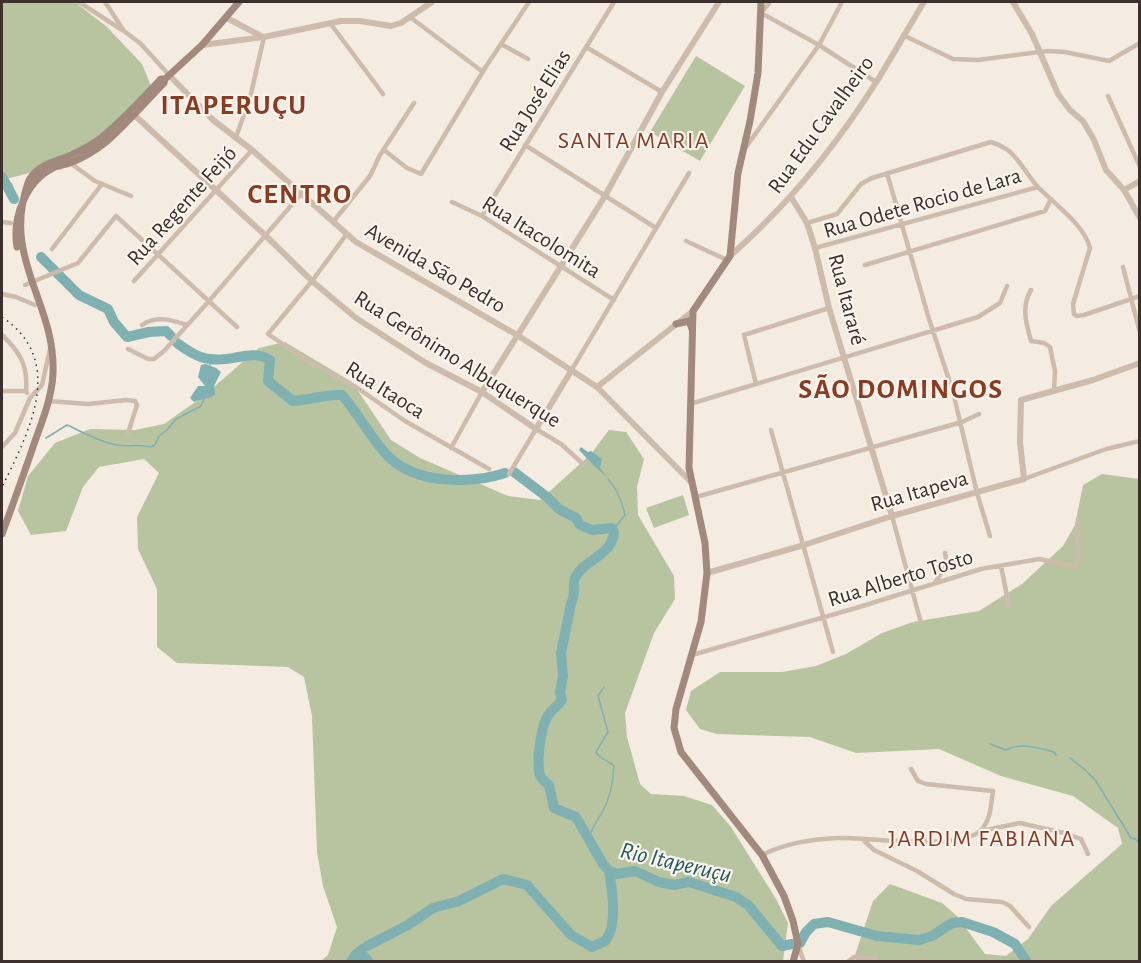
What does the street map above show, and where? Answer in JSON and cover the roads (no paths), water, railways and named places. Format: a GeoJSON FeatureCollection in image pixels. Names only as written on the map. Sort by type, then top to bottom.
{"type":"FeatureCollection","features":[{"type":"Feature","properties":{"kind":"main road"},"geometry":{"type":"LineString","coordinates":[[69,160],[47,163],[29,179],[11,224],[11,242],[16,261],[18,258],[16,225],[21,207],[30,189],[41,175],[69,160],[132,113],[161,79],[167,77],[202,45],[239,2]]}},
{"type":"Feature","properties":{"kind":"main road"},"geometry":{"type":"LineString","coordinates":[[761,2],[758,74],[738,173],[733,234],[728,258],[693,311],[689,460],[691,482],[705,543],[707,573],[704,607],[676,709],[674,728],[681,752],[762,855],[788,905],[798,944],[793,962]]}},
{"type":"Feature","properties":{"kind":"main road"},"geometry":{"type":"LineString","coordinates":[[2,534],[49,401],[53,372],[50,348],[35,305],[24,282]]}},
{"type":"Feature","properties":{"kind":"main road"},"geometry":{"type":"LineString","coordinates":[[676,324],[688,321],[693,334]]}},
{"type":"Feature","properties":{"kind":"street"},"geometry":{"type":"LineString","coordinates":[[79,2],[141,44],[167,77]]}},
{"type":"Feature","properties":{"kind":"street"},"geometry":{"type":"LineString","coordinates":[[105,2],[124,31]]}},
{"type":"Feature","properties":{"kind":"street"},"geometry":{"type":"LineString","coordinates":[[202,45],[264,37],[330,23],[360,21],[391,26],[410,17],[432,2]]}},
{"type":"Feature","properties":{"kind":"street"},"geometry":{"type":"LineString","coordinates":[[384,150],[407,168],[421,174],[529,2]]}},
{"type":"Feature","properties":{"kind":"street","name":"Rua José Elias"},"geometry":{"type":"LineString","coordinates":[[482,216],[614,2]]}},
{"type":"Feature","properties":{"kind":"street"},"geometry":{"type":"LineString","coordinates":[[451,448],[517,335],[605,196],[662,92],[719,2]]}},
{"type":"Feature","properties":{"kind":"street"},"geometry":{"type":"LineString","coordinates":[[771,2],[761,13],[819,45],[876,82]]}},
{"type":"Feature","properties":{"kind":"street"},"geometry":{"type":"LineString","coordinates":[[744,149],[819,45],[842,2]]}},
{"type":"Feature","properties":{"kind":"street","name":"Rua Edu Cavalheiro"},"geometry":{"type":"LineString","coordinates":[[728,258],[791,196],[835,141],[876,82],[924,2]]}},
{"type":"Feature","properties":{"kind":"street"},"geometry":{"type":"LineString","coordinates":[[1013,2],[1040,53],[1058,94],[1070,110],[1083,121],[1094,140],[1106,170],[1124,190],[1140,218]]}},
{"type":"Feature","properties":{"kind":"street"},"geometry":{"type":"LineString","coordinates":[[410,17],[483,72]]}},
{"type":"Feature","properties":{"kind":"street"},"geometry":{"type":"LineString","coordinates":[[227,18],[264,37]]}},
{"type":"Feature","properties":{"kind":"street"},"geometry":{"type":"LineString","coordinates":[[330,23],[383,94]]}},
{"type":"Feature","properties":{"kind":"street"},"geometry":{"type":"LineString","coordinates":[[903,35],[953,59],[978,60],[1065,52],[1109,61],[1140,43]]}},
{"type":"Feature","properties":{"kind":"street"},"geometry":{"type":"LineString","coordinates":[[236,137],[250,98],[264,37]]}},
{"type":"Feature","properties":{"kind":"street"},"geometry":{"type":"LineString","coordinates":[[501,44],[528,59]]}},
{"type":"Feature","properties":{"kind":"street"},"geometry":{"type":"LineString","coordinates":[[586,47],[662,92]]}},
{"type":"Feature","properties":{"kind":"street","name":"Avenida São Pedro"},"geometry":{"type":"LineString","coordinates":[[167,77],[346,235],[517,335],[597,387],[691,482]]}},
{"type":"Feature","properties":{"kind":"street"},"geometry":{"type":"LineString","coordinates":[[1108,96],[1140,166]]}},
{"type":"Feature","properties":{"kind":"street"},"geometry":{"type":"LineString","coordinates":[[333,222],[370,176],[414,103]]}},
{"type":"Feature","properties":{"kind":"street","name":"Rua Gerônimo Albuquerque"},"geometry":{"type":"LineString","coordinates":[[132,113],[312,281],[356,318],[426,363],[482,393],[561,444],[583,464]]}},
{"type":"Feature","properties":{"kind":"street"},"geometry":{"type":"LineString","coordinates":[[750,121],[754,127],[762,126]]}},
{"type":"Feature","properties":{"kind":"street"},"geometry":{"type":"LineString","coordinates":[[807,223],[837,214],[861,184],[887,173],[991,142],[1009,151],[1038,187],[1064,211],[1088,240],[1090,248],[1073,304],[1074,314],[1083,315],[1140,296]]}},
{"type":"Feature","properties":{"kind":"street"},"geometry":{"type":"LineString","coordinates":[[525,145],[656,228]]}},
{"type":"Feature","properties":{"kind":"street","name":"Rua Regente Feijó"},"geometry":{"type":"LineString","coordinates":[[134,281],[252,150]]}},
{"type":"Feature","properties":{"kind":"street"},"geometry":{"type":"LineString","coordinates":[[69,160],[102,184],[131,196]]}},
{"type":"Feature","properties":{"kind":"street"},"geometry":{"type":"LineString","coordinates":[[509,474],[689,172]]}},
{"type":"Feature","properties":{"kind":"street"},"geometry":{"type":"LineString","coordinates":[[887,173],[962,422],[977,493],[990,536]]}},
{"type":"Feature","properties":{"kind":"street"},"geometry":{"type":"LineString","coordinates":[[1124,190],[1140,180]]}},
{"type":"Feature","properties":{"kind":"street"},"geometry":{"type":"LineString","coordinates":[[52,249],[102,184]]}},
{"type":"Feature","properties":{"kind":"street","name":"Rua Odete Rocio de Lara"},"geometry":{"type":"LineString","coordinates":[[815,248],[1038,187]]}},
{"type":"Feature","properties":{"kind":"street"},"geometry":{"type":"LineString","coordinates":[[128,349],[148,359],[154,359],[209,302],[301,194]]}},
{"type":"Feature","properties":{"kind":"street","name":"Rua Itararé"},"geometry":{"type":"LineString","coordinates":[[791,196],[807,223],[815,248],[829,308],[892,516],[921,623]]}},
{"type":"Feature","properties":{"kind":"street"},"geometry":{"type":"LineString","coordinates":[[865,265],[1045,211],[1051,199]]}},
{"type":"Feature","properties":{"kind":"street","name":"Rua Itacolomita"},"geometry":{"type":"LineString","coordinates":[[452,202],[482,216],[614,300]]}},
{"type":"Feature","properties":{"kind":"street"},"geometry":{"type":"LineString","coordinates":[[24,282],[78,263],[116,216],[237,327]]}},
{"type":"Feature","properties":{"kind":"street"},"geometry":{"type":"LineString","coordinates":[[2,222],[11,224]]}},
{"type":"Feature","properties":{"kind":"street"},"geometry":{"type":"LineString","coordinates":[[733,234],[740,241],[750,238]]}},
{"type":"Feature","properties":{"kind":"street"},"geometry":{"type":"LineString","coordinates":[[312,281],[346,235]]}},
{"type":"Feature","properties":{"kind":"street"},"geometry":{"type":"LineString","coordinates":[[686,241],[728,258]]}},
{"type":"Feature","properties":{"kind":"street"},"geometry":{"type":"LineString","coordinates":[[1123,267],[1129,299],[1140,333]]}},
{"type":"Feature","properties":{"kind":"street","name":"Rua Itaoca"},"geometry":{"type":"LineString","coordinates":[[312,281],[268,334],[309,362],[343,379],[405,421],[489,470]]}},
{"type":"Feature","properties":{"kind":"street"},"geometry":{"type":"LineString","coordinates":[[690,404],[978,317],[1000,303],[1007,286]]}},
{"type":"Feature","properties":{"kind":"street"},"geometry":{"type":"LineString","coordinates":[[1031,290],[1025,303],[1028,331],[1031,341],[1036,344],[1044,343],[1050,348],[1055,371],[1054,391]]}},
{"type":"Feature","properties":{"kind":"street"},"geometry":{"type":"LineString","coordinates":[[2,294],[35,305]]}},
{"type":"Feature","properties":{"kind":"street"},"geometry":{"type":"LineString","coordinates":[[756,384],[744,335],[829,308]]}},
{"type":"Feature","properties":{"kind":"street"},"geometry":{"type":"LineString","coordinates":[[597,387],[693,311]]}},
{"type":"Feature","properties":{"kind":"street"},"geometry":{"type":"LineString","coordinates":[[142,325],[149,320],[159,319],[187,325]]}},
{"type":"Feature","properties":{"kind":"street"},"geometry":{"type":"LineString","coordinates":[[2,335],[11,344],[25,367],[26,390],[30,398]]}},
{"type":"Feature","properties":{"kind":"street"},"geometry":{"type":"LineString","coordinates":[[2,447],[15,433],[30,398],[42,385],[50,348]]}},
{"type":"Feature","properties":{"kind":"street"},"geometry":{"type":"LineString","coordinates":[[1024,479],[1020,442],[1022,400],[1093,380],[1140,363]]}},
{"type":"Feature","properties":{"kind":"street"},"geometry":{"type":"LineString","coordinates":[[2,391],[26,390]]}},
{"type":"Feature","properties":{"kind":"street"},"geometry":{"type":"LineString","coordinates":[[49,401],[88,404],[135,401],[137,405],[128,433]]}},
{"type":"Feature","properties":{"kind":"street"},"geometry":{"type":"LineString","coordinates":[[696,498],[962,422],[979,414]]}},
{"type":"Feature","properties":{"kind":"street"},"geometry":{"type":"LineString","coordinates":[[771,430],[833,652]]}},
{"type":"Feature","properties":{"kind":"street","name":"Rua Itapeva"},"geometry":{"type":"LineString","coordinates":[[707,573],[804,545],[892,516],[1024,479],[1106,449],[1140,441]]}},
{"type":"Feature","properties":{"kind":"street"},"geometry":{"type":"LineString","coordinates":[[676,467],[683,467],[689,460]]}},
{"type":"Feature","properties":{"kind":"street","name":"Rua Alberto Tosto"},"geometry":{"type":"LineString","coordinates":[[692,655],[825,617],[981,568],[1039,559],[1067,566],[1076,565],[1079,558],[1076,537],[1078,521]]}},
{"type":"Feature","properties":{"kind":"street"},"geometry":{"type":"LineString","coordinates":[[934,583],[948,564],[945,553]]}},
{"type":"Feature","properties":{"kind":"street"},"geometry":{"type":"LineString","coordinates":[[1001,566],[1009,606]]}},
{"type":"Feature","properties":{"kind":"street"},"geometry":{"type":"LineString","coordinates":[[911,769],[918,781],[926,784],[993,791],[988,819],[981,831]]}},
{"type":"Feature","properties":{"kind":"street"},"geometry":{"type":"LineString","coordinates":[[762,855],[785,846],[837,838],[933,842],[967,837],[981,831],[1020,823],[1081,839],[1088,854]]}},
{"type":"Feature","properties":{"kind":"street"},"geometry":{"type":"LineString","coordinates":[[862,839],[874,850],[917,871],[954,894],[966,899],[1002,902],[1010,906],[1029,927]]}},
{"type":"Feature","properties":{"kind":"street"},"geometry":{"type":"LineString","coordinates":[[798,944],[804,962]]}},
{"type":"Feature","properties":{"kind":"street"},"geometry":{"type":"LineString","coordinates":[[847,962],[854,957],[876,958]]}},
{"type":"Feature","properties":{"kind":"water"},"geometry":{"type":"Polygon","coordinates":[[[206,364],[221,372],[214,386],[215,394],[194,402],[190,398],[198,386],[205,386],[198,377],[201,365],[206,364]]]}},
{"type":"Feature","properties":{"kind":"water"},"geometry":{"type":"Polygon","coordinates":[[[581,447],[602,459],[600,468],[608,478],[579,450],[581,447]]]}},
{"type":"Feature","properties":{"kind":"water"},"geometry":{"type":"Polygon","coordinates":[[[361,944],[367,946],[366,951],[375,961],[346,961],[352,951],[361,944]]]}},
{"type":"Feature","properties":{"kind":"waterway","name":"Rio Itaperuçu"},"geometry":{"type":"LineString","coordinates":[[2,177],[14,199]]}},
{"type":"Feature","properties":{"kind":"waterway","name":"Rio Itaperuçu"},"geometry":{"type":"LineString","coordinates":[[41,257],[79,295],[108,309],[114,322],[127,337],[166,331],[171,336]]}},
{"type":"Feature","properties":{"kind":"waterway","name":"Rio Itaperuçu"},"geometry":{"type":"LineString","coordinates":[[177,343],[206,358],[218,360],[256,355],[270,360],[268,381],[293,401],[342,395],[383,451],[401,467],[415,473],[461,480],[492,477],[505,473]]}},
{"type":"Feature","properties":{"kind":"waterway","name":"Rio Itaperuçu"},"geometry":{"type":"LineString","coordinates":[[210,359],[210,365]]}},
{"type":"Feature","properties":{"kind":"waterway"},"geometry":{"type":"LineString","coordinates":[[46,438],[67,425],[110,444],[151,447],[176,419],[201,406],[204,399]]}},
{"type":"Feature","properties":{"kind":"waterway","name":"Rio Itaperuçu"},"geometry":{"type":"LineString","coordinates":[[514,472],[559,509],[576,518],[580,525],[592,530],[612,528],[614,532],[608,547],[580,570],[574,582],[574,596],[561,653],[563,676],[560,692],[562,700],[546,719],[539,753],[540,775],[549,785],[554,808],[576,817],[609,871],[617,874],[635,871],[659,882],[674,885],[689,882],[736,897],[748,905],[782,946],[792,944]]}},
{"type":"Feature","properties":{"kind":"waterway"},"geometry":{"type":"LineString","coordinates":[[608,479],[619,496],[625,515],[613,530]]}},
{"type":"Feature","properties":{"kind":"waterway"},"geometry":{"type":"LineString","coordinates":[[589,839],[604,809],[614,772],[614,766],[596,752],[608,732],[598,696],[604,687]]}},
{"type":"Feature","properties":{"kind":"waterway"},"geometry":{"type":"LineString","coordinates":[[990,744],[1006,750],[1017,746],[1036,748],[1054,752],[1056,755]]}},
{"type":"Feature","properties":{"kind":"waterway"},"geometry":{"type":"LineString","coordinates":[[1070,758],[1096,781],[1131,838],[1136,839],[1140,844]]}},
{"type":"Feature","properties":{"kind":"waterway"},"geometry":{"type":"LineString","coordinates":[[367,946],[408,925],[433,908],[459,901],[503,879],[527,885],[571,935],[592,947],[605,941],[612,927],[613,907],[609,871]]}},
{"type":"Feature","properties":{"kind":"waterway","name":"Rio Itaperuçu"},"geometry":{"type":"LineString","coordinates":[[800,943],[814,924],[828,922],[877,936],[919,940],[932,936],[952,923],[962,922],[993,932],[1015,944],[1027,962]]}},
{"type":"Feature","properties":{"kind":"railway"},"geometry":{"type":"LineString","coordinates":[[2,317],[22,335],[33,354],[38,376],[31,421],[2,487]]}},
{"type":"Feature","properties":{"kind":"district","name":"ITAPERUÇU"},"geometry":{"type":"Point","coordinates":[234,104]}},
{"type":"Feature","properties":{"kind":"district","name":"SANTA MARIA"},"geometry":{"type":"Point","coordinates":[634,140]}},
{"type":"Feature","properties":{"kind":"district","name":"CENTRO"},"geometry":{"type":"Point","coordinates":[300,193]}},
{"type":"Feature","properties":{"kind":"district","name":"SÃO DOMINGOS"},"geometry":{"type":"Point","coordinates":[901,388]}},
{"type":"Feature","properties":{"kind":"district","name":"JARDIM FABIANA"},"geometry":{"type":"Point","coordinates":[982,838]}}]}
